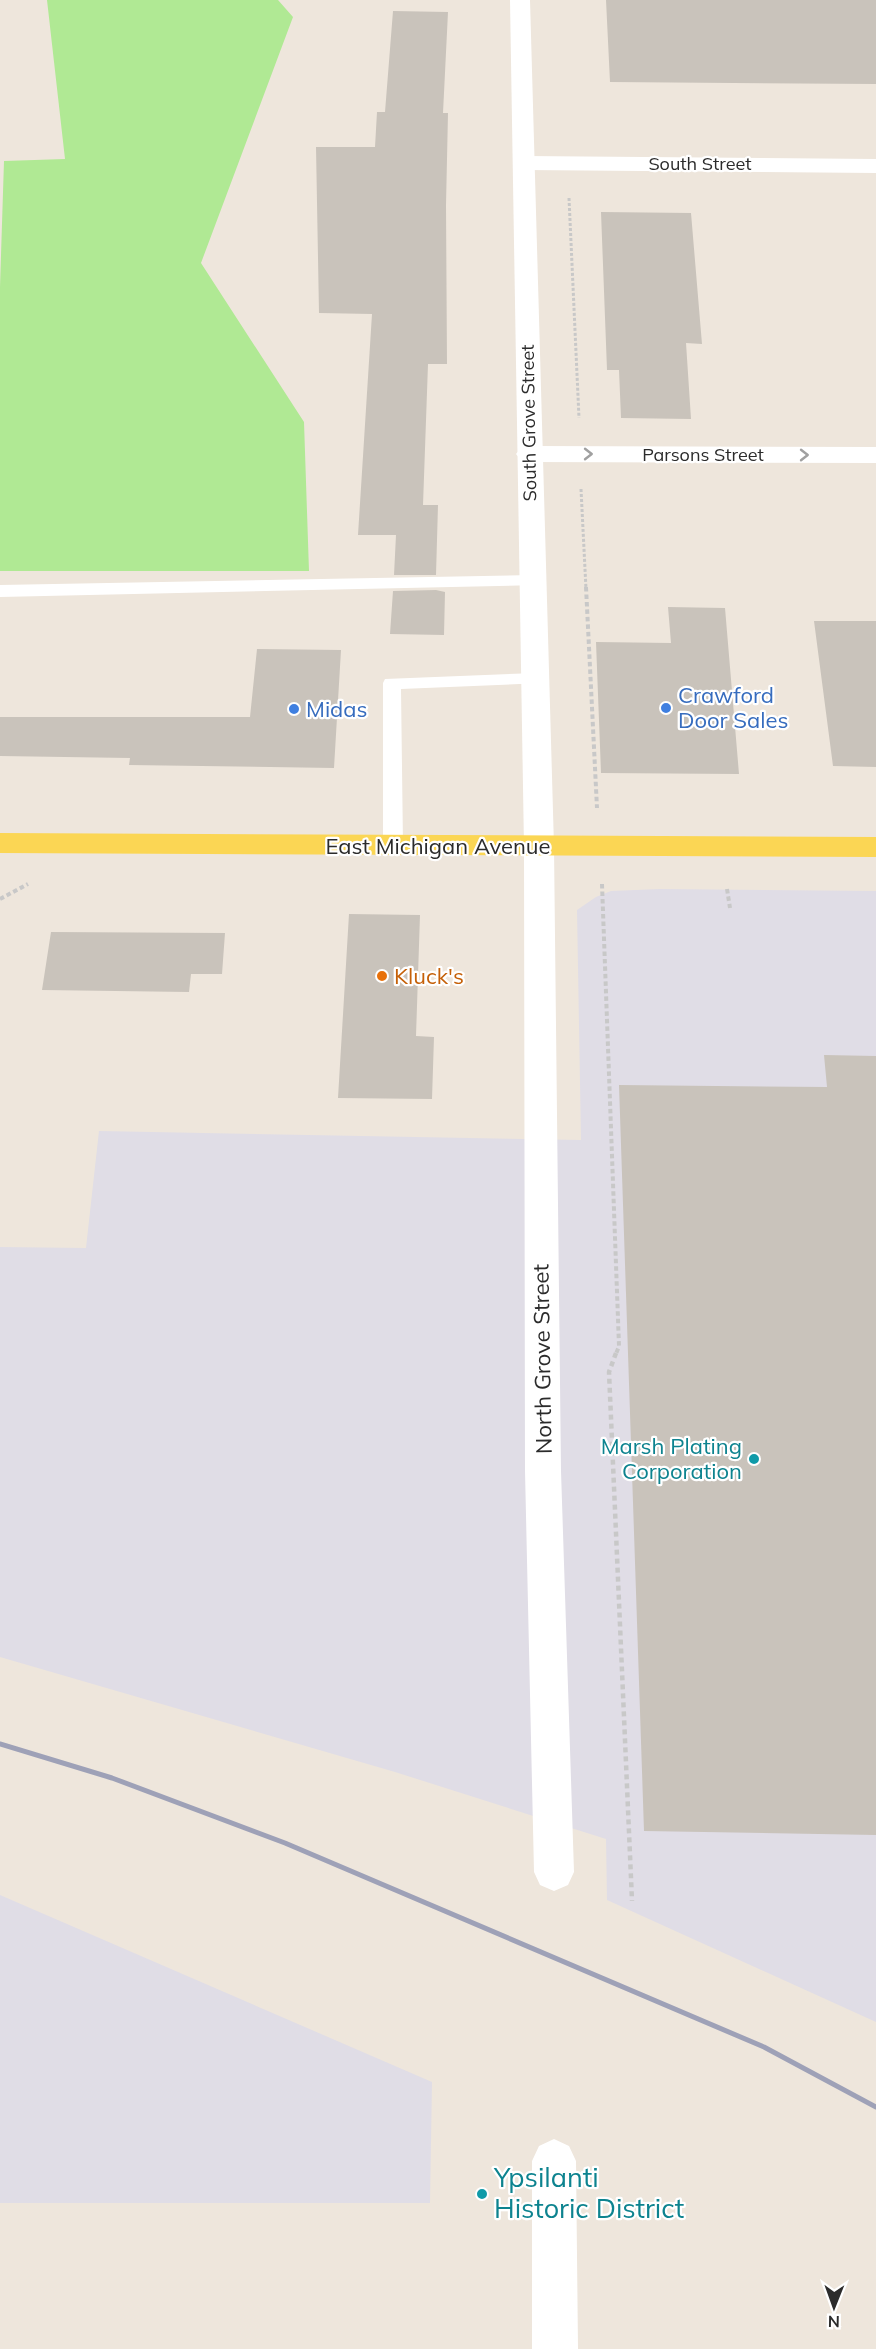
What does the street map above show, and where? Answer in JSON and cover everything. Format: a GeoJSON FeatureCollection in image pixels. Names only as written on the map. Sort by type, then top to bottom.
{"type":"FeatureCollection","features":[{"type":"Feature","properties":{"kind":"main road","name":"East Michigan Avenue"},"geometry":{"type":"LineString","coordinates":[[0,843],[876,847]]}},
{"type":"Feature","properties":{"kind":"street","name":"South Grove Street"},"geometry":{"type":"LineString","coordinates":[[520,0],[539,847]]}},
{"type":"Feature","properties":{"kind":"street","name":"South Street"},"geometry":{"type":"LineString","coordinates":[[524,163],[876,166]]}},
{"type":"Feature","properties":{"kind":"street","name":"Parsons Street"},"geometry":{"type":"LineString","coordinates":[[529,454],[876,455]]}},
{"type":"Feature","properties":{"kind":"street","name":"North Grove Street"},"geometry":{"type":"LineString","coordinates":[[539,847],[543,1471],[554,1872]]}},
{"type":"Feature","properties":{"kind":"street"},"geometry":{"type":"LineString","coordinates":[[555,2161],[555,2349]]}},
{"type":"Feature","properties":{"kind":"lane"},"geometry":{"type":"LineString","coordinates":[[0,591],[533,580]]}},
{"type":"Feature","properties":{"kind":"lane"},"geometry":{"type":"LineString","coordinates":[[393,846],[392,683],[536,680]]}},
{"type":"Feature","properties":{"kind":"path"},"geometry":{"type":"LineString","coordinates":[[568,189],[579,429]]}},
{"type":"Feature","properties":{"kind":"path"},"geometry":{"type":"LineString","coordinates":[[580,482],[604,908],[619,1346],[609,1372],[632,1901]]}},
{"type":"Feature","properties":{"kind":"path"},"geometry":{"type":"LineString","coordinates":[[0,899],[28,884]]}},
{"type":"Feature","properties":{"kind":"path"},"geometry":{"type":"LineString","coordinates":[[727,889],[730,908]]}},
{"type":"Feature","properties":{"kind":"shaded area"},"geometry":{"type":"Polygon","coordinates":[[[660,889],[876,891],[876,2022],[607,1900],[606,1839],[395,1772],[0,1657],[0,1247],[86,1248],[99,1131],[581,1140],[577,910],[596,897],[611,891],[660,889]]]}},
{"type":"Feature","properties":{"kind":"shaded area"},"geometry":{"type":"Polygon","coordinates":[[[0,1895],[432,2082],[430,2203],[0,2203],[0,1895]]]}},
{"type":"Feature","properties":{"kind":"green space"},"geometry":{"type":"Polygon","coordinates":[[[47,0],[278,0],[293,17],[201,263],[304,422],[309,571],[0,571],[0,287],[4,161],[65,159],[47,0]]]}},
{"type":"Feature","properties":{"kind":"building"},"geometry":{"type":"Polygon","coordinates":[[[606,0],[876,0],[876,84],[610,82],[606,0]]]}},
{"type":"Feature","properties":{"kind":"building"},"geometry":{"type":"Polygon","coordinates":[[[393,11],[448,12],[443,113],[448,113],[447,364],[428,364],[423,505],[438,505],[436,575],[394,575],[396,535],[358,535],[372,314],[319,313],[316,147],[375,147],[377,112],[385,112],[393,11]]]}},
{"type":"Feature","properties":{"kind":"building"},"geometry":{"type":"Polygon","coordinates":[[[601,212],[691,213],[702,344],[686,343],[691,419],[621,418],[619,370],[607,370],[601,212]]]}},
{"type":"Feature","properties":{"kind":"building"},"geometry":{"type":"Polygon","coordinates":[[[436,590],[445,592],[444,635],[390,634],[393,591],[436,590]]]}},
{"type":"Feature","properties":{"kind":"building","name":"Crawford Door Sales"},"geometry":{"type":"Polygon","coordinates":[[[668,607],[725,608],[739,774],[601,773],[596,642],[671,643],[668,607]]]}},
{"type":"Feature","properties":{"kind":"building"},"geometry":{"type":"Polygon","coordinates":[[[814,621],[876,621],[876,767],[833,766],[814,621]]]}},
{"type":"Feature","properties":{"kind":"building"},"geometry":{"type":"Polygon","coordinates":[[[257,649],[341,650],[334,768],[129,765],[130,758],[0,756],[0,717],[250,717],[257,649]]]}},
{"type":"Feature","properties":{"kind":"building","name":"Kluck's"},"geometry":{"type":"Polygon","coordinates":[[[349,914],[420,915],[416,1036],[434,1037],[432,1099],[338,1098],[349,914]]]}},
{"type":"Feature","properties":{"kind":"building"},"geometry":{"type":"Polygon","coordinates":[[[51,932],[225,933],[222,974],[191,974],[189,992],[42,990],[51,932]]]}},
{"type":"Feature","properties":{"kind":"building","name":"Marsh Plating Corporation"},"geometry":{"type":"Polygon","coordinates":[[[824,1055],[876,1056],[876,1835],[644,1831],[619,1085],[827,1087],[824,1055]]]}},
{"type":"Feature","properties":{"kind":"railway"},"geometry":{"type":"LineString","coordinates":[[0,1744],[112,1778],[285,1843],[764,2047],[876,2107]]}},
{"type":"Feature","properties":{"kind":"place","name":"Crawford Door Sales"},"geometry":{"type":"Point","coordinates":[666,708]}},
{"type":"Feature","properties":{"kind":"place","name":"Midas"},"geometry":{"type":"Point","coordinates":[294,709]}},
{"type":"Feature","properties":{"kind":"place","name":"Kluck's"},"geometry":{"type":"Point","coordinates":[382,976]}},
{"type":"Feature","properties":{"kind":"place","name":"Marsh Plating Corporation"},"geometry":{"type":"Point","coordinates":[754,1459]}},
{"type":"Feature","properties":{"kind":"place","name":"Ypsilanti Historic District"},"geometry":{"type":"Point","coordinates":[482,2194]}}]}
